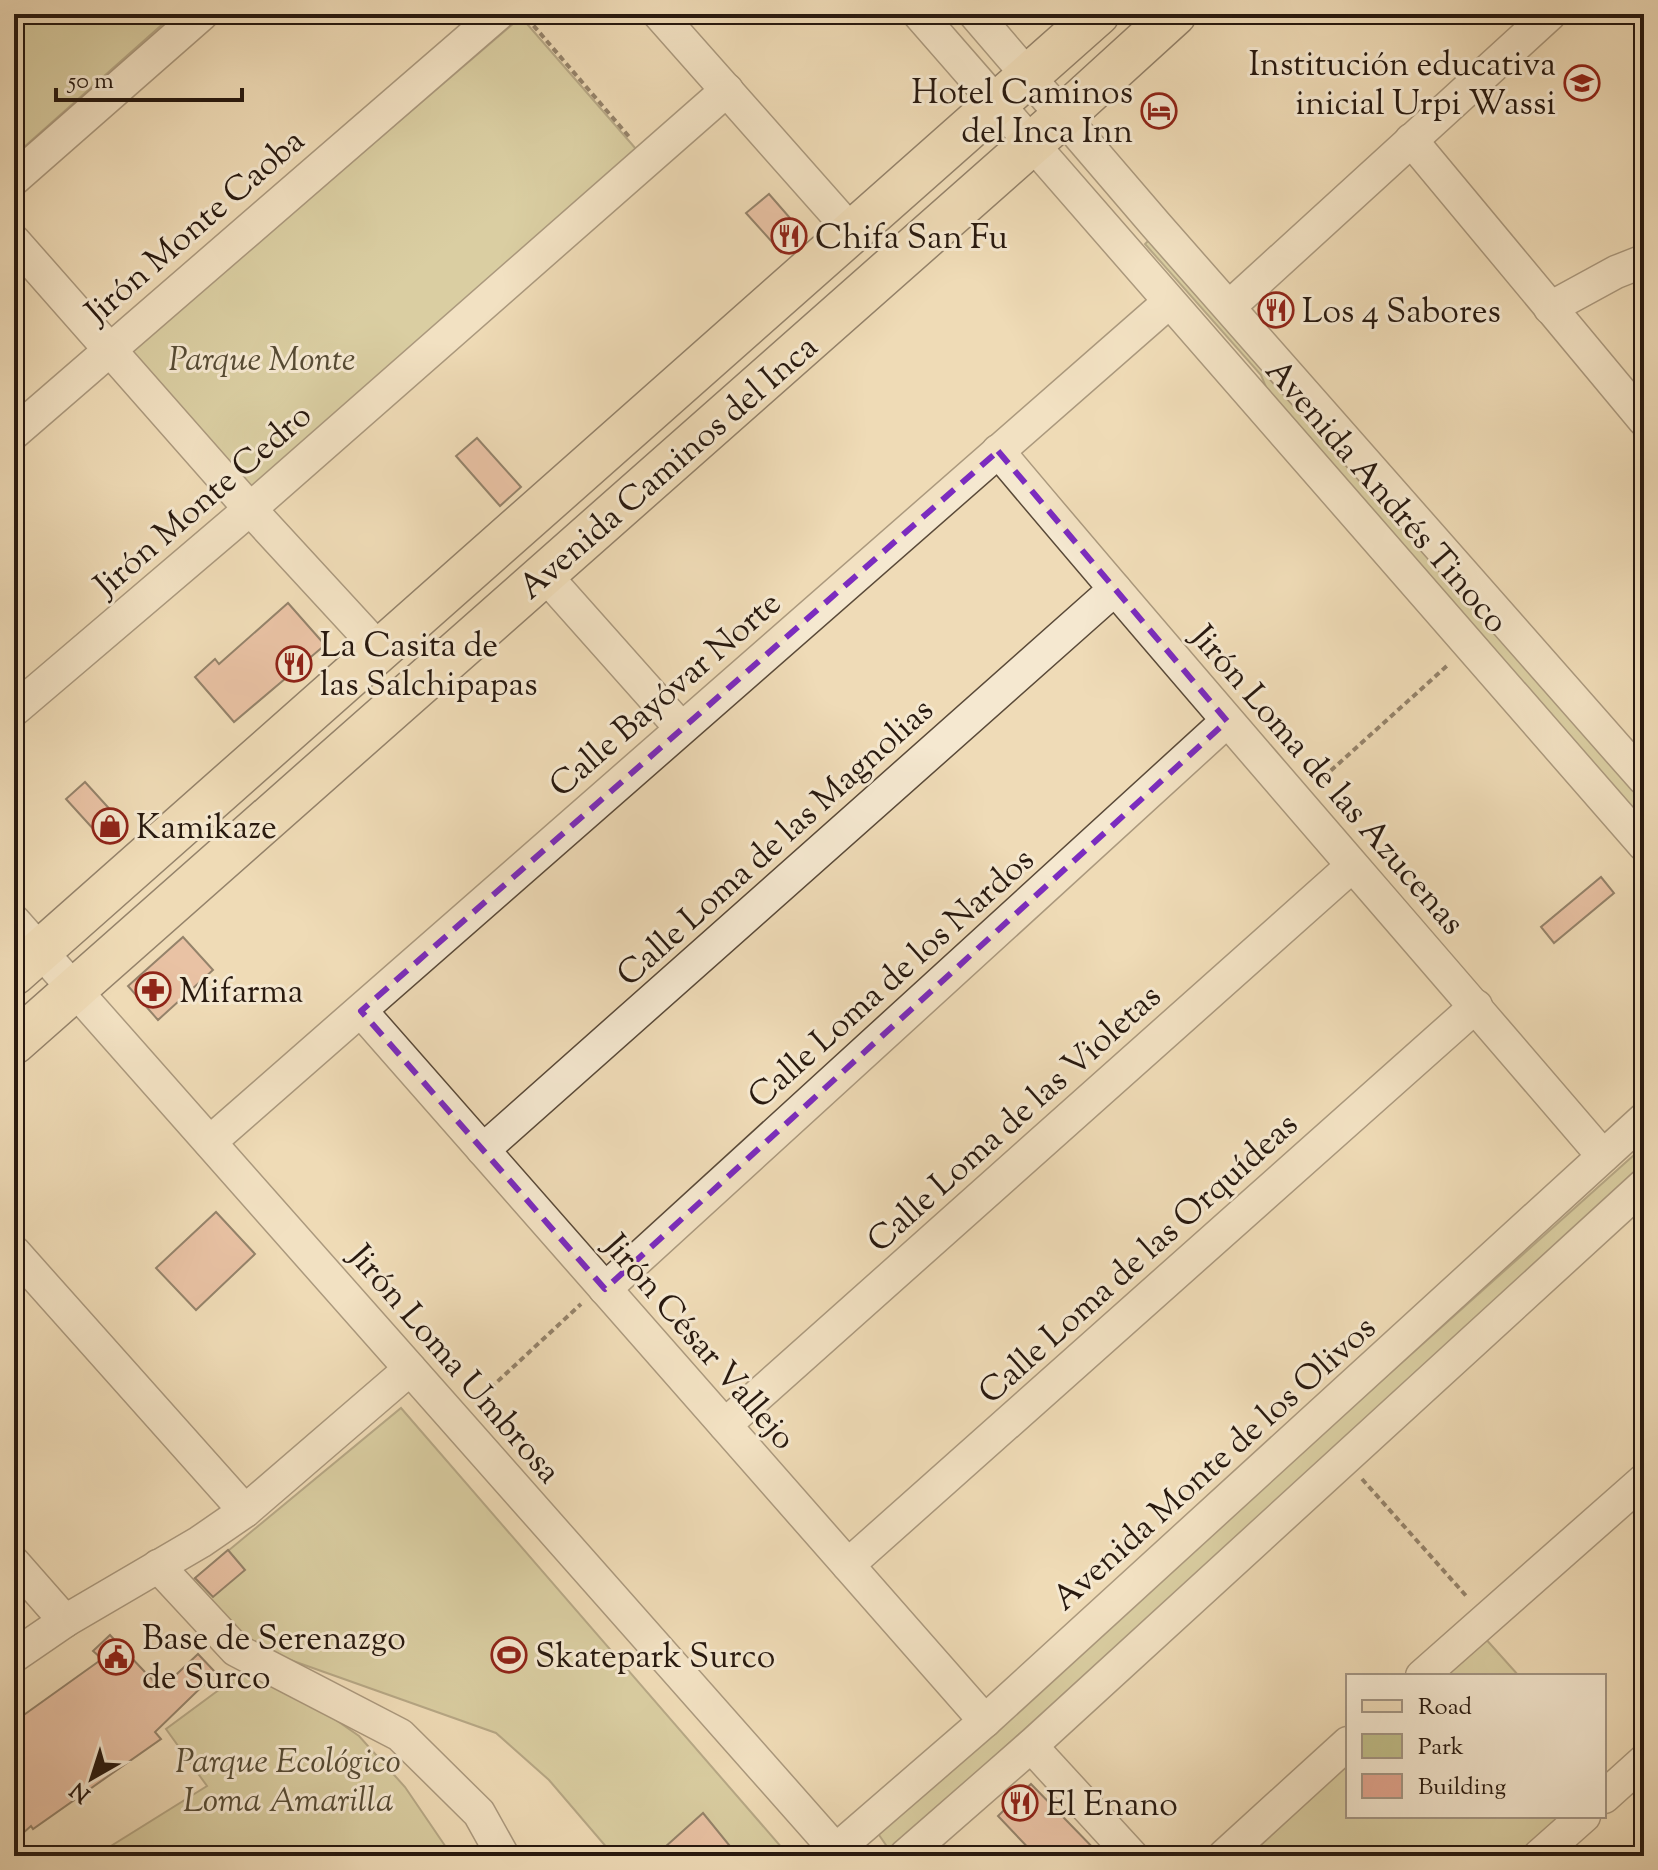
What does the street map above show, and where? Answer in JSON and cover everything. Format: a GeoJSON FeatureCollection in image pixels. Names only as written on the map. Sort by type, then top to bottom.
{"type":"FeatureCollection","features":[{"type":"Feature","properties":{"kind":"main road","name":"Avenida Caminos del Inca"},"geometry":{"type":"LineString","coordinates":[[23,948],[379,649],[1098,14]]}},
{"type":"Feature","properties":{"kind":"main road","name":"Avenida Caminos del Inca"},"geometry":{"type":"LineString","coordinates":[[14,1043],[1175,14]]}},
{"type":"Feature","properties":{"kind":"street"},"geometry":{"type":"LineString","coordinates":[[14,179],[202,14]]}},
{"type":"Feature","properties":{"kind":"street","name":"Jirón Monte Caoba"},"geometry":{"type":"LineString","coordinates":[[14,433],[498,14]]}},
{"type":"Feature","properties":{"kind":"street"},"geometry":{"type":"LineString","coordinates":[[659,14],[852,232]]}},
{"type":"Feature","properties":{"kind":"street","name":"Avenida Andrés Tinoco"},"geometry":{"type":"LineString","coordinates":[[919,14],[997,104],[1047,130],[1229,307],[1644,779]]}},
{"type":"Feature","properties":{"kind":"street","name":"Avenida Andrés Tinoco"},"geometry":{"type":"LineString","coordinates":[[975,14],[1028,76],[1047,130],[1169,302],[1644,845]]}},
{"type":"Feature","properties":{"kind":"street"},"geometry":{"type":"LineString","coordinates":[[1229,307],[1550,14]]}},
{"type":"Feature","properties":{"kind":"street","name":"Jirón Monte Cedro"},"geometry":{"type":"LineString","coordinates":[[14,710],[250,509],[727,90]]}},
{"type":"Feature","properties":{"kind":"street"},"geometry":{"type":"LineString","coordinates":[[1411,140],[1644,420]]}},
{"type":"Feature","properties":{"kind":"street"},"geometry":{"type":"LineString","coordinates":[[14,241],[250,509],[379,649]]}},
{"type":"Feature","properties":{"kind":"street"},"geometry":{"type":"LineString","coordinates":[[1550,308],[1616,272],[1644,261]]}},
{"type":"Feature","properties":{"kind":"street","name":"Calle Bayóvar Norte"},"geometry":{"type":"LineString","coordinates":[[210,1142],[1169,302]]}},
{"type":"Feature","properties":{"kind":"street","name":"Jirón Loma de las Azucenas"},"geometry":{"type":"LineString","coordinates":[[998,451],[1603,1156]]}},
{"type":"Feature","properties":{"kind":"street"},"geometry":{"type":"LineString","coordinates":[[544,574],[681,728]]}},
{"type":"Feature","properties":{"kind":"street","name":"Calle Loma de las Magnolias"},"geometry":{"type":"LineString","coordinates":[[483,1150],[1115,589]]}},
{"type":"Feature","properties":{"kind":"street","name":"Calle Loma de los Nardos"},"geometry":{"type":"LineString","coordinates":[[598,1292],[1227,721]]}},
{"type":"Feature","properties":{"kind":"street","name":"Calle Loma de las Violetas"},"geometry":{"type":"LineString","coordinates":[[725,1425],[1352,866]]}},
{"type":"Feature","properties":{"kind":"street","name":"Jirón Loma Umbrosa"},"geometry":{"type":"LineString","coordinates":[[23,948],[75,990],[835,1854]]}},
{"type":"Feature","properties":{"kind":"street","name":"Calle Loma de las Orquídeas"},"geometry":{"type":"LineString","coordinates":[[848,1565],[1476,1006]]}},
{"type":"Feature","properties":{"kind":"street","name":"Jirón César Vallejo"},"geometry":{"type":"LineString","coordinates":[[361,1011],[483,1150],[598,1292],[725,1425],[985,1721]]}},
{"type":"Feature","properties":{"kind":"street","name":"Avenida Monte de los Olivos"},"geometry":{"type":"LineString","coordinates":[[835,1854],[985,1721],[1644,1119]]}},
{"type":"Feature","properties":{"kind":"street"},"geometry":{"type":"LineString","coordinates":[[905,1856],[1031,1746],[1644,1185]]}},
{"type":"Feature","properties":{"kind":"street"},"geometry":{"type":"LineString","coordinates":[[14,1252],[245,1511]]}},
{"type":"Feature","properties":{"kind":"street"},"geometry":{"type":"LineString","coordinates":[[14,1656],[65,1621],[200,1542],[245,1511],[410,1369]]}},
{"type":"Feature","properties":{"kind":"street"},"geometry":{"type":"LineString","coordinates":[[1424,1674],[1644,1480]]}},
{"type":"Feature","properties":{"kind":"street"},"geometry":{"type":"LineString","coordinates":[[14,1563],[65,1621]]}},
{"type":"Feature","properties":{"kind":"street"},"geometry":{"type":"LineString","coordinates":[[158,1566],[236,1650],[400,1735],[479,1813],[503,1856]]}},
{"type":"Feature","properties":{"kind":"street"},"geometry":{"type":"LineString","coordinates":[[1224,1856],[1346,1745]]}},
{"type":"Feature","properties":{"kind":"street"},"geometry":{"type":"LineString","coordinates":[[1031,1746],[1132,1856]]}},
{"type":"Feature","properties":{"kind":"street"},"geometry":{"type":"LineString","coordinates":[[1606,1795],[1644,1761]]}},
{"type":"Feature","properties":{"kind":"street"},"geometry":{"type":"LineString","coordinates":[[1539,1856],[1582,1818]]}},
{"type":"Feature","properties":{"kind":"path"},"geometry":{"type":"LineString","coordinates":[[523,14],[648,159]]}},
{"type":"Feature","properties":{"kind":"path"},"geometry":{"type":"LineString","coordinates":[[1297,802],[1470,646]]}},
{"type":"Feature","properties":{"kind":"path"},"geometry":{"type":"LineString","coordinates":[[483,1395],[598,1292]]}},
{"type":"Feature","properties":{"kind":"path"},"geometry":{"type":"LineString","coordinates":[[1358,1474],[1475,1605]]}},
{"type":"Feature","properties":{"kind":"highlighted area"},"geometry":{"type":"Polygon","coordinates":[[[998,451],[1227,721],[605,1289],[361,1011],[998,451]]]}},
{"type":"Feature","properties":{"kind":"green space"},"geometry":{"type":"Polygon","coordinates":[[[14,14],[174,14],[14,156],[14,14]]]}},
{"type":"Feature","properties":{"kind":"green space","name":"Parque Monte"},"geometry":{"type":"Polygon","coordinates":[[[521,17],[636,149],[251,491],[130,351],[521,17]]]}},
{"type":"Feature","properties":{"kind":"green space"},"geometry":{"type":"Polygon","coordinates":[[[1155,234],[1644,789],[1644,829],[1273,404],[1261,375],[1145,244],[1155,234]]]}},
{"type":"Feature","properties":{"kind":"green space"},"geometry":{"type":"Polygon","coordinates":[[[1644,1146],[1644,1169],[890,1851],[877,1832],[1644,1146]]]}},
{"type":"Feature","properties":{"kind":"green space"},"geometry":{"type":"Polygon","coordinates":[[[401,1408],[789,1856],[614,1856],[549,1780],[496,1733],[248,1645],[188,1584],[401,1408]]]}},
{"type":"Feature","properties":{"kind":"green space"},"geometry":{"type":"Polygon","coordinates":[[[1484,1637],[1517,1674],[1445,1674],[1484,1637]]]}},
{"type":"Feature","properties":{"kind":"green space","name":"Parque Ecológico Loma Amarilla"},"geometry":{"type":"Polygon","coordinates":[[[239,1675],[287,1686],[359,1736],[405,1787],[452,1856],[95,1856],[207,1786],[166,1729],[239,1675]]]}},
{"type":"Feature","properties":{"kind":"green space"},"geometry":{"type":"Polygon","coordinates":[[[1346,1766],[1346,1818],[1565,1818],[1523,1856],[1249,1856],[1346,1766]]]}},
{"type":"Feature","properties":{"kind":"building"},"geometry":{"type":"Polygon","coordinates":[[[769,194],[803,233],[781,252],[746,213],[769,194]]]}},
{"type":"Feature","properties":{"kind":"building"},"geometry":{"type":"Polygon","coordinates":[[[477,438],[521,487],[500,506],[456,456],[477,438]]]}},
{"type":"Feature","properties":{"kind":"building"},"geometry":{"type":"Polygon","coordinates":[[[288,603],[325,645],[234,722],[195,677],[215,659],[219,664],[288,603]]]}},
{"type":"Feature","properties":{"kind":"building"},"geometry":{"type":"Polygon","coordinates":[[[85,782],[125,826],[106,843],[66,799],[85,782]]]}},
{"type":"Feature","properties":{"kind":"building"},"geometry":{"type":"Polygon","coordinates":[[[1601,877],[1614,893],[1554,943],[1541,927],[1601,877]]]}},
{"type":"Feature","properties":{"kind":"building"},"geometry":{"type":"Polygon","coordinates":[[[183,937],[213,970],[158,1020],[128,986],[183,937]]]}},
{"type":"Feature","properties":{"kind":"building"},"geometry":{"type":"Polygon","coordinates":[[[216,1212],[255,1254],[196,1310],[156,1268],[216,1212]]]}},
{"type":"Feature","properties":{"kind":"building"},"geometry":{"type":"Polygon","coordinates":[[[228,1550],[245,1570],[213,1597],[195,1578],[228,1550]]]}},
{"type":"Feature","properties":{"kind":"building"},"geometry":{"type":"Polygon","coordinates":[[[110,1635],[161,1689],[198,1654],[216,1673],[155,1732],[161,1739],[33,1829],[31,1826],[14,1841],[14,1722],[102,1659],[93,1651],[110,1635]]]}},
{"type":"Feature","properties":{"kind":"building"},"geometry":{"type":"Polygon","coordinates":[[[1031,1784],[1101,1856],[1036,1856],[998,1816],[1031,1784]]]}},
{"type":"Feature","properties":{"kind":"building"},"geometry":{"type":"Polygon","coordinates":[[[703,1813],[738,1856],[655,1856],[703,1813]]]}},
{"type":"Feature","properties":{"kind":"place","name":"Institución educativa inicial Urpi Wassi"},"geometry":{"type":"Point","coordinates":[1582,83]}},
{"type":"Feature","properties":{"kind":"place","name":"Hotel Caminos del Inca Inn"},"geometry":{"type":"Point","coordinates":[1159,111]}},
{"type":"Feature","properties":{"kind":"place","name":"Chifa San Fu"},"geometry":{"type":"Point","coordinates":[789,236]}},
{"type":"Feature","properties":{"kind":"place","name":"Los 4 Sabores"},"geometry":{"type":"Point","coordinates":[1276,310]}},
{"type":"Feature","properties":{"kind":"place","name":"La Casita de las Salchipapas"},"geometry":{"type":"Point","coordinates":[294,664]}},
{"type":"Feature","properties":{"kind":"place","name":"Kamikaze"},"geometry":{"type":"Point","coordinates":[110,826]}},
{"type":"Feature","properties":{"kind":"place","name":"Mifarma"},"geometry":{"type":"Point","coordinates":[153,990]}},
{"type":"Feature","properties":{"kind":"place","name":"Skatepark Surco"},"geometry":{"type":"Point","coordinates":[509,1655]}},
{"type":"Feature","properties":{"kind":"place","name":"Base de Serenazgo de Surco"},"geometry":{"type":"Point","coordinates":[116,1657]}},
{"type":"Feature","properties":{"kind":"place","name":"El Enano"},"geometry":{"type":"Point","coordinates":[1020,1803]}}]}
